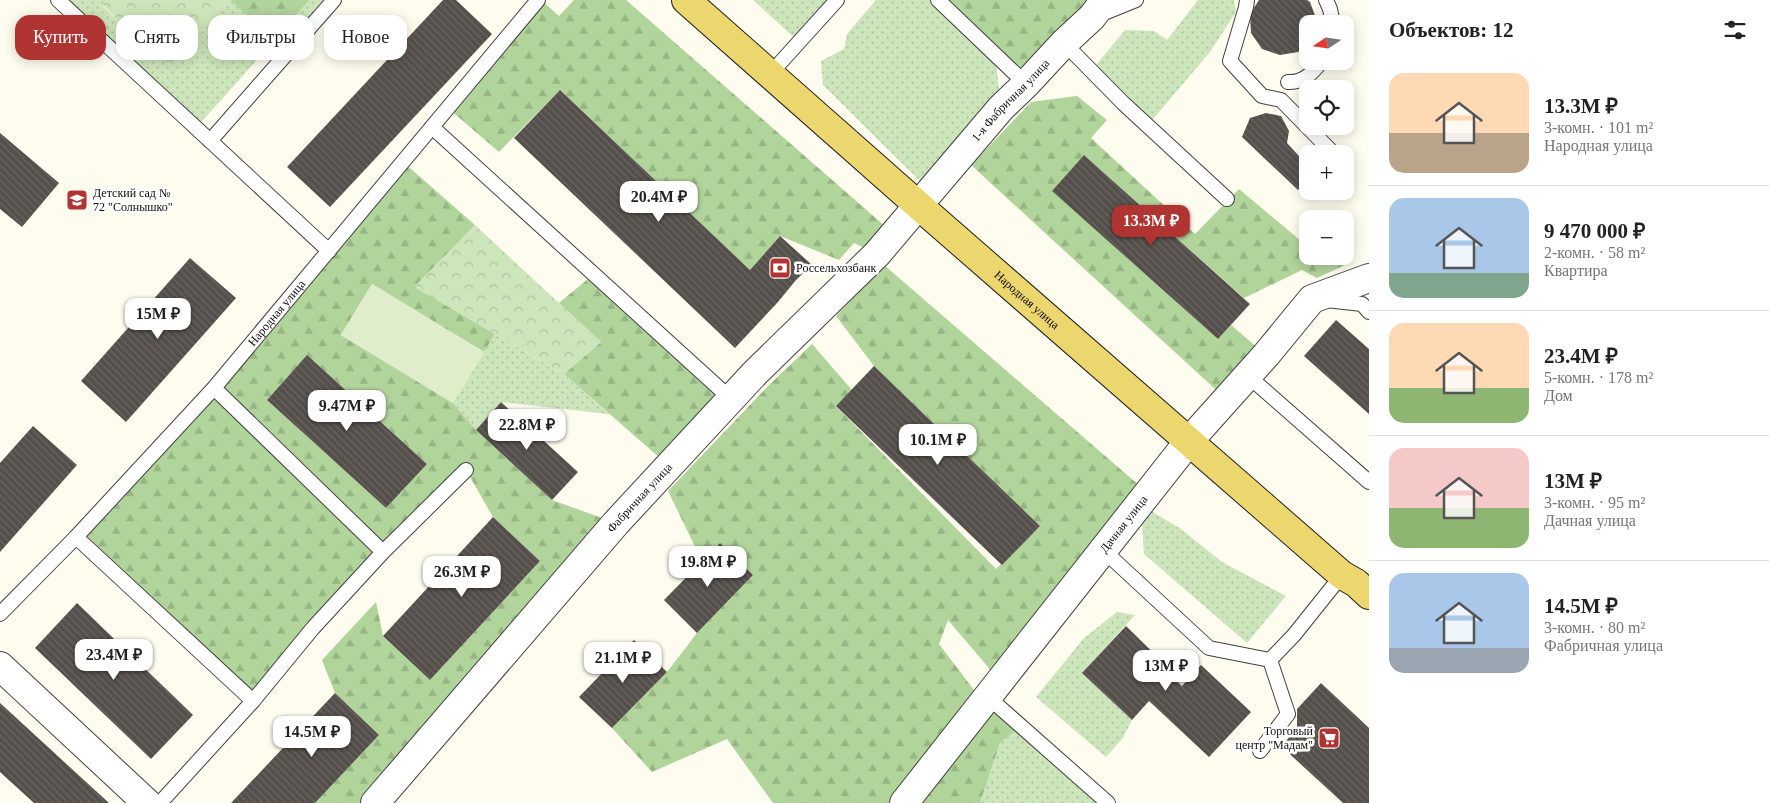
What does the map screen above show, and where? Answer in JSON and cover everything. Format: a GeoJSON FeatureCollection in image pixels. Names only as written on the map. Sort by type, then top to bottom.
{"type":"FeatureCollection","features":[{"type":"Feature","properties":{"kind":"main road","name":"Народная улица"},"geometry":{"type":"LineString","coordinates":[[686,0],[771,73],[918,206],[1342,575],[1356,583],[1369,595]]}},
{"type":"Feature","properties":{"kind":"street","name":"1-я Фабричная улица"},"geometry":{"type":"LineString","coordinates":[[918,206],[1001,108],[1098,9]]}},
{"type":"Feature","properties":{"kind":"street","name":"Фабричная улица"},"geometry":{"type":"LineString","coordinates":[[375,803],[616,523],[755,373],[877,254],[918,206]]}},
{"type":"Feature","properties":{"kind":"street","name":"Дачная улица"},"geometry":{"type":"LineString","coordinates":[[904,803],[1189,441],[1312,299],[1369,278]]}},
{"type":"Feature","properties":{"kind":"street"},"geometry":{"type":"LineString","coordinates":[[0,666],[147,803]]}},
{"type":"Feature","properties":{"kind":"lane"},"geometry":{"type":"LineString","coordinates":[[58,0],[329,251]]}},
{"type":"Feature","properties":{"kind":"lane"},"geometry":{"type":"LineString","coordinates":[[210,141],[334,0]]}},
{"type":"Feature","properties":{"kind":"lane","name":"Народная улица"},"geometry":{"type":"LineString","coordinates":[[0,614],[76,538],[214,388],[538,0]]}},
{"type":"Feature","properties":{"kind":"lane"},"geometry":{"type":"LineString","coordinates":[[771,73],[837,0]]}},
{"type":"Feature","properties":{"kind":"lane"},"geometry":{"type":"LineString","coordinates":[[938,0],[1026,84]]}},
{"type":"Feature","properties":{"kind":"lane"},"geometry":{"type":"LineString","coordinates":[[1098,9],[1136,0]]}},
{"type":"Feature","properties":{"kind":"lane"},"geometry":{"type":"LineString","coordinates":[[1246,0],[1246,7],[1230,61],[1262,96],[1281,100],[1325,145]]}},
{"type":"Feature","properties":{"kind":"lane"},"geometry":{"type":"LineString","coordinates":[[1326,0],[1331,15]]}},
{"type":"Feature","properties":{"kind":"lane"},"geometry":{"type":"LineString","coordinates":[[1064,43],[1123,103],[1227,199]]}},
{"type":"Feature","properties":{"kind":"lane"},"geometry":{"type":"LineString","coordinates":[[1288,82],[1298,82],[1314,70]]}},
{"type":"Feature","properties":{"kind":"lane"},"geometry":{"type":"LineString","coordinates":[[432,127],[731,399]]}},
{"type":"Feature","properties":{"kind":"lane"},"geometry":{"type":"LineString","coordinates":[[1312,299],[1362,304],[1369,312]]}},
{"type":"Feature","properties":{"kind":"lane"},"geometry":{"type":"LineString","coordinates":[[1247,375],[1369,482]]}},
{"type":"Feature","properties":{"kind":"lane"},"geometry":{"type":"LineString","coordinates":[[214,388],[383,552]]}},
{"type":"Feature","properties":{"kind":"lane"},"geometry":{"type":"LineString","coordinates":[[160,803],[253,701],[313,628],[383,552],[466,470]]}},
{"type":"Feature","properties":{"kind":"lane"},"geometry":{"type":"LineString","coordinates":[[76,538],[253,701]]}},
{"type":"Feature","properties":{"kind":"lane"},"geometry":{"type":"LineString","coordinates":[[1103,550],[1209,648],[1270,660]]}},
{"type":"Feature","properties":{"kind":"lane"},"geometry":{"type":"LineString","coordinates":[[1270,660],[1294,635],[1342,575]]}},
{"type":"Feature","properties":{"kind":"lane"},"geometry":{"type":"LineString","coordinates":[[1260,751],[1288,714],[1270,660]]}},
{"type":"Feature","properties":{"kind":"lane"},"geometry":{"type":"LineString","coordinates":[[988,697],[1108,803]]}},
{"type":"Feature","properties":{"kind":"green space"},"geometry":{"type":"Polygon","coordinates":[[[58,0],[108,0],[103,6],[116,19],[116,54],[106,45],[106,15],[74,15],[58,0]]]}},
{"type":"Feature","properties":{"kind":"green space"},"geometry":{"type":"Polygon","coordinates":[[[108,0],[226,0],[213,15],[208,15],[208,21],[198,33],[198,15],[116,15],[116,18],[103,5],[108,0]]]}},
{"type":"Feature","properties":{"kind":"green space"},"geometry":{"type":"Polygon","coordinates":[[[226,0],[230,0],[246,15],[213,15],[226,0]]]}},
{"type":"Feature","properties":{"kind":"green space"},"geometry":{"type":"Polygon","coordinates":[[[230,0],[309,0],[296,15],[246,15],[230,0]]]}},
{"type":"Feature","properties":{"kind":"green space"},"geometry":{"type":"Polygon","coordinates":[[[307,0],[334,0],[314,23],[314,15],[295,15],[307,0]]]}},
{"type":"Feature","properties":{"kind":"green space"},"geometry":{"type":"Polygon","coordinates":[[[541,0],[559,16],[574,0],[626,0],[894,234],[877,254],[854,243],[839,260],[780,236],[750,270],[560,90],[499,152],[448,108],[541,0]]]}},
{"type":"Feature","properties":{"kind":"green space"},"geometry":{"type":"Polygon","coordinates":[[[753,0],[831,0],[799,42],[753,0]]]}},
{"type":"Feature","properties":{"kind":"green space"},"geometry":{"type":"Polygon","coordinates":[[[876,0],[938,0],[995,53],[1001,108],[930,191],[823,85],[821,61],[844,49],[847,34],[876,0]]]}},
{"type":"Feature","properties":{"kind":"green space"},"geometry":{"type":"Polygon","coordinates":[[[938,0],[1105,0],[1026,84],[938,0]]]}},
{"type":"Feature","properties":{"kind":"green space"},"geometry":{"type":"Polygon","coordinates":[[[1198,0],[1234,0],[1236,12],[1210,52],[1146,125],[1091,71],[1125,30],[1154,31],[1167,40],[1198,0]]]}},
{"type":"Feature","properties":{"kind":"green space"},"geometry":{"type":"Polygon","coordinates":[[[208,21],[208,60],[257,60],[196,128],[123,60],[160,60],[172,63],[175,60],[198,60],[198,33],[208,21]]]}},
{"type":"Feature","properties":{"kind":"green space"},"geometry":{"type":"Polygon","coordinates":[[[156,60],[175,60],[172,64],[156,60]]]}},
{"type":"Feature","properties":{"kind":"green space"},"geometry":{"type":"Polygon","coordinates":[[[1077,96],[1107,120],[1091,138],[1195,234],[1239,189],[1299,239],[1299,265],[1345,265],[1317,278],[1302,270],[1244,298],[1084,155],[1053,191],[1218,339],[1231,325],[1266,355],[1226,399],[971,165],[1031,102],[1077,96]]]}},
{"type":"Feature","properties":{"kind":"green space"},"geometry":{"type":"Polygon","coordinates":[[[403,162],[475,225],[415,287],[495,334],[484,352],[372,284],[341,335],[453,403],[476,430],[552,500],[616,523],[375,803],[315,803],[379,735],[335,693],[322,660],[376,602],[383,636],[430,680],[540,561],[493,517],[466,470],[253,701],[76,537],[403,162]],[[307,355],[267,400],[386,508],[427,464],[307,355]]]}},
{"type":"Feature","properties":{"kind":"green space"},"geometry":{"type":"Polygon","coordinates":[[[475,225],[601,342],[564,374],[414,287],[475,225]]]}},
{"type":"Feature","properties":{"kind":"green space"},"geometry":{"type":"Polygon","coordinates":[[[884,265],[1148,493],[1000,681],[948,620],[939,644],[983,702],[1021,726],[1000,743],[980,803],[773,803],[727,739],[652,772],[612,728],[667,672],[697,633],[753,575],[720,543],[702,561],[668,491],[767,387],[812,344],[852,390],[836,406],[996,569],[1040,526],[874,366],[836,316],[884,265]]]}},
{"type":"Feature","properties":{"kind":"green space"},"geometry":{"type":"Polygon","coordinates":[[[594,274],[731,399],[669,466],[564,374],[601,342],[559,303],[594,274]]]}},
{"type":"Feature","properties":{"kind":"green space"},"geometry":{"type":"Polygon","coordinates":[[[372,284],[484,352],[453,403],[341,335],[372,284]]]}},
{"type":"Feature","properties":{"kind":"green space"},"geometry":{"type":"Polygon","coordinates":[[[495,334],[564,374],[609,414],[501,402],[476,430],[453,403],[495,334]]]}},
{"type":"Feature","properties":{"kind":"green space"},"geometry":{"type":"Polygon","coordinates":[[[1151,511],[1181,529],[1222,562],[1286,596],[1247,643],[1144,554],[1142,523],[1151,511]]]}},
{"type":"Feature","properties":{"kind":"green space"},"geometry":{"type":"Polygon","coordinates":[[[1117,612],[1135,615],[1082,673],[1132,720],[1123,738],[1106,757],[1036,697],[1084,638],[1117,612]]]}},
{"type":"Feature","properties":{"kind":"green space"},"geometry":{"type":"Polygon","coordinates":[[[1021,726],[1106,803],[980,803],[1000,743],[1021,726]]]}},
{"type":"Feature","properties":{"kind":"building"},"geometry":{"type":"Polygon","coordinates":[[[443,0],[456,0],[492,34],[330,207],[287,167],[387,60],[407,60],[407,39],[443,0]]]}},
{"type":"Feature","properties":{"kind":"building"},"geometry":{"type":"Polygon","coordinates":[[[1259,0],[1307,0],[1310,2],[1315,15],[1299,15],[1299,51],[1280,55],[1262,49],[1251,33],[1250,14],[1259,0]]]}},
{"type":"Feature","properties":{"kind":"building"},"geometry":{"type":"Polygon","coordinates":[[[560,90],[750,270],[780,236],[812,265],[796,280],[735,348],[514,138],[560,90]]]}},
{"type":"Feature","properties":{"kind":"building"},"geometry":{"type":"Polygon","coordinates":[[[1266,113],[1281,116],[1289,131],[1287,143],[1299,156],[1298,190],[1242,137],[1250,118],[1266,113]]]}},
{"type":"Feature","properties":{"kind":"building"},"geometry":{"type":"Polygon","coordinates":[[[0,133],[59,183],[22,227],[0,209],[0,133]]]}},
{"type":"Feature","properties":{"kind":"building"},"geometry":{"type":"Polygon","coordinates":[[[1084,155],[1250,304],[1218,339],[1052,191],[1084,155]]]}},
{"type":"Feature","properties":{"kind":"building"},"geometry":{"type":"Polygon","coordinates":[[[190,258],[236,298],[126,422],[81,381],[190,258]]]}},
{"type":"Feature","properties":{"kind":"building"},"geometry":{"type":"Polygon","coordinates":[[[1336,320],[1369,349],[1369,414],[1304,356],[1336,320]]]}},
{"type":"Feature","properties":{"kind":"building"},"geometry":{"type":"Polygon","coordinates":[[[307,355],[427,464],[386,508],[267,400],[307,355]]]}},
{"type":"Feature","properties":{"kind":"building"},"geometry":{"type":"Polygon","coordinates":[[[874,366],[1040,526],[1002,565],[836,406],[874,366]]]}},
{"type":"Feature","properties":{"kind":"building"},"geometry":{"type":"Polygon","coordinates":[[[501,402],[578,472],[552,500],[476,430],[501,402]]]}},
{"type":"Feature","properties":{"kind":"building"},"geometry":{"type":"Polygon","coordinates":[[[33,426],[77,465],[0,552],[0,463],[33,426]]]}},
{"type":"Feature","properties":{"kind":"building"},"geometry":{"type":"Polygon","coordinates":[[[493,517],[540,561],[430,680],[383,636],[493,517]]]}},
{"type":"Feature","properties":{"kind":"building"},"geometry":{"type":"Polygon","coordinates":[[[720,543],[753,575],[697,633],[664,600],[720,543]]]}},
{"type":"Feature","properties":{"kind":"building"},"geometry":{"type":"Polygon","coordinates":[[[77,603],[193,715],[151,759],[35,648],[77,603]]]}},
{"type":"Feature","properties":{"kind":"building"},"geometry":{"type":"Polygon","coordinates":[[[1126,626],[1173,672],[1170,674],[1182,686],[1201,665],[1251,712],[1209,757],[1149,701],[1132,720],[1082,673],[1126,626]]]}},
{"type":"Feature","properties":{"kind":"building"},"geometry":{"type":"Polygon","coordinates":[[[634,640],[667,672],[612,728],[579,697],[634,640]]]}},
{"type":"Feature","properties":{"kind":"building","name":"Торговый центр \"Мадам\""},"geometry":{"type":"Polygon","coordinates":[[[1321,683],[1369,728],[1369,803],[1343,803],[1281,746],[1297,729],[1297,709],[1321,683]]]}},
{"type":"Feature","properties":{"kind":"building"},"geometry":{"type":"Polygon","coordinates":[[[335,693],[379,735],[315,803],[231,803],[335,693]]]}},
{"type":"Feature","properties":{"kind":"building"},"geometry":{"type":"Polygon","coordinates":[[[0,703],[109,803],[34,803],[0,772],[0,703]]]}},
{"type":"Feature","properties":{"kind":"place","name":"Детский сад № 72 \"Солнышко\""},"geometry":{"type":"Point","coordinates":[77,200]}},
{"type":"Feature","properties":{"kind":"place","name":"Россельхозбанк"},"geometry":{"type":"Point","coordinates":[780,268]}},
{"type":"Feature","properties":{"kind":"place","name":"Торговый центр \"Мадам\""},"geometry":{"type":"Point","coordinates":[1329,738]}}]}
